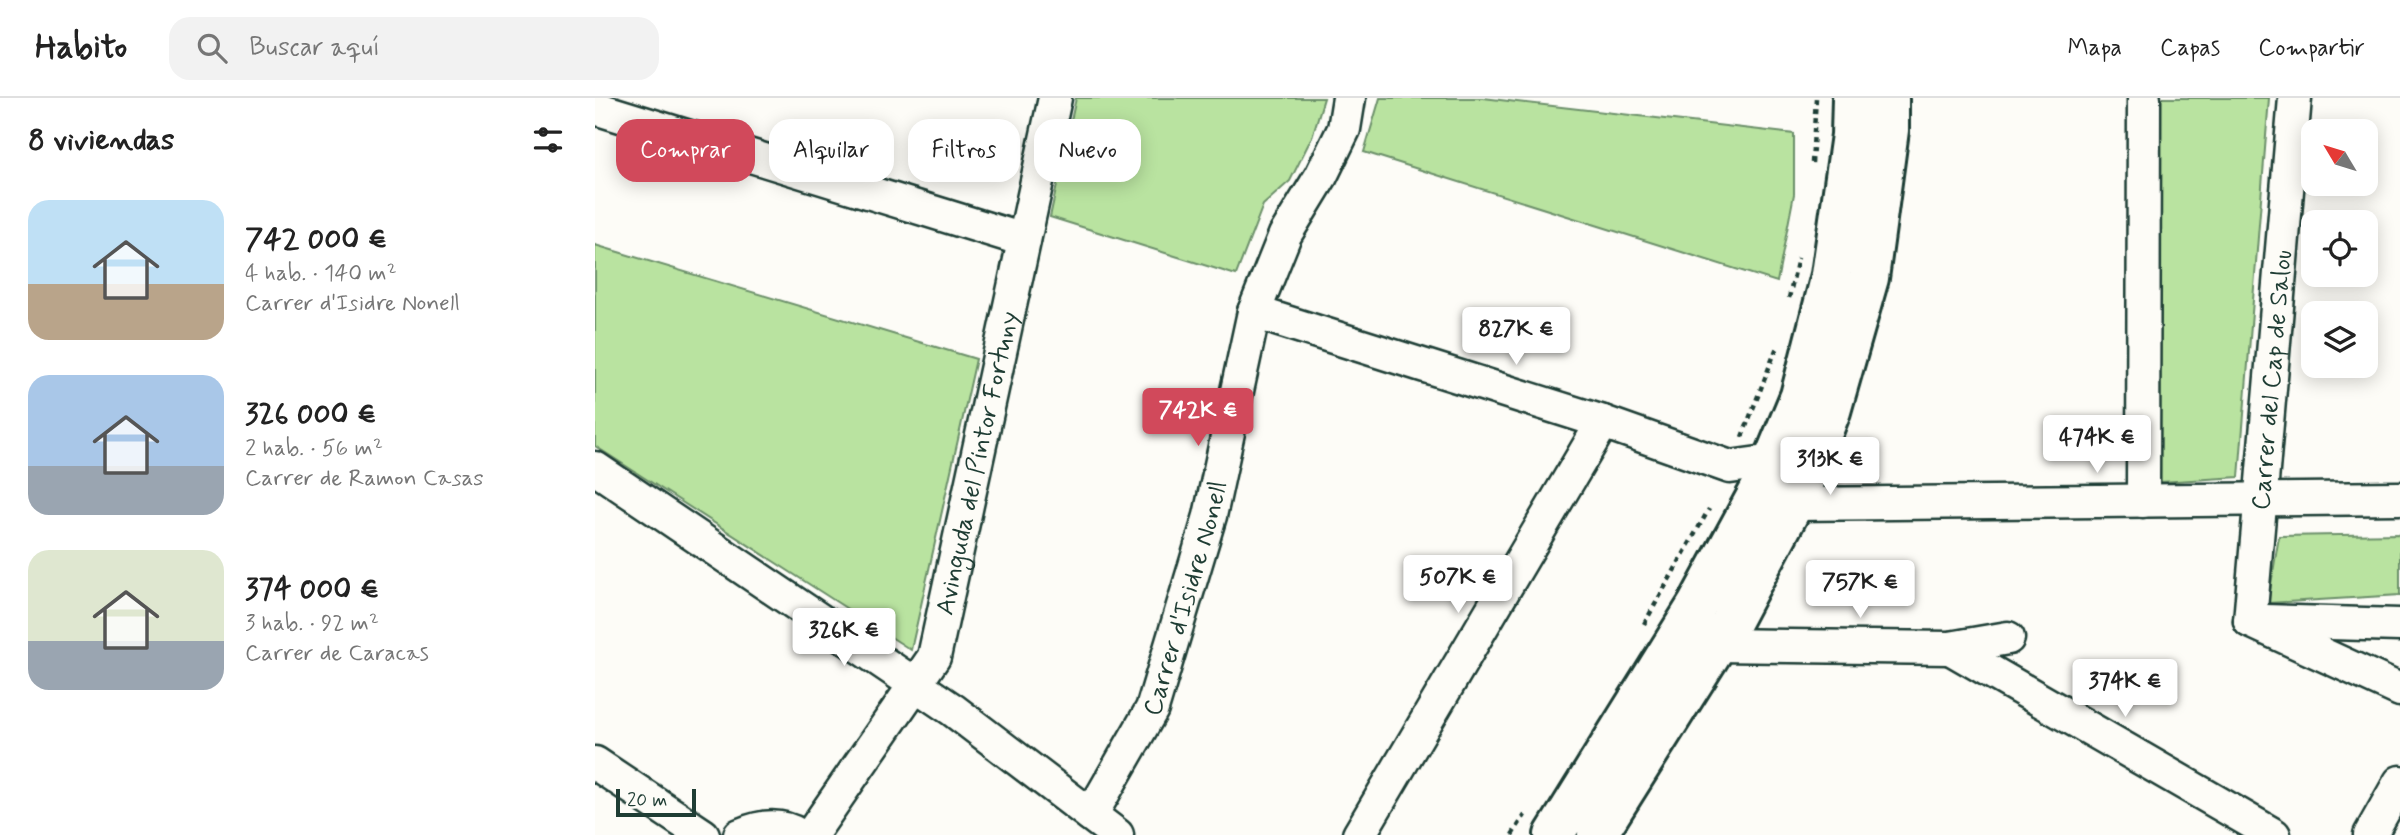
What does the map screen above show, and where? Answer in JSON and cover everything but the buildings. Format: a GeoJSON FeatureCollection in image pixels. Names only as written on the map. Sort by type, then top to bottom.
{"type":"FeatureCollection","features":[{"type":"Feature","properties":{"kind":"street","name":"Avinguda del Pintor Fortuny"},"geometry":{"type":"LineString","coordinates":[[811,835],[934,657],[1055,98]]}},
{"type":"Feature","properties":{"kind":"street","name":"Carrer d'Isidre Nonell"},"geometry":{"type":"LineString","coordinates":[[1091,815],[1152,709],[1210,516],[1254,312],[1285,235],[1321,176],[1344,128],[1349,98]]}},
{"type":"Feature","properties":{"kind":"street"},"geometry":{"type":"LineString","coordinates":[[1554,835],[1697,605],[1765,480],[1800,396],[1831,275],[1851,135],[1852,98]]}},
{"type":"Feature","properties":{"kind":"street"},"geometry":{"type":"LineString","coordinates":[[1597,835],[1730,624],[1794,504],[1831,411],[1869,278],[1889,130],[1889,98]]}},
{"type":"Feature","properties":{"kind":"street"},"geometry":{"type":"LineString","coordinates":[[2143,501],[2144,98]]}},
{"type":"Feature","properties":{"kind":"street","name":"Carrer del Cap de Salou"},"geometry":{"type":"LineString","coordinates":[[2250,621],[2295,98]]}},
{"type":"Feature","properties":{"kind":"street"},"geometry":{"type":"LineString","coordinates":[[595,108],[1024,240]]}},
{"type":"Feature","properties":{"kind":"street"},"geometry":{"type":"LineString","coordinates":[[1254,312],[1603,422],[1730,467],[1773,461]]}},
{"type":"Feature","properties":{"kind":"street"},"geometry":{"type":"LineString","coordinates":[[1359,835],[1603,422]]}},
{"type":"Feature","properties":{"kind":"street"},"geometry":{"type":"LineString","coordinates":[[595,468],[916,684],[1117,835]]}},
{"type":"Feature","properties":{"kind":"street"},"geometry":{"type":"LineString","coordinates":[[1794,504],[2400,498]]}},
{"type":"Feature","properties":{"kind":"street"},"geometry":{"type":"LineString","coordinates":[[2250,621],[2400,625]]}},
{"type":"Feature","properties":{"kind":"street"},"geometry":{"type":"LineString","coordinates":[[2250,621],[2400,690]]}},
{"type":"Feature","properties":{"kind":"street"},"geometry":{"type":"LineString","coordinates":[[1716,645],[1950,648],[2008,638]]}},
{"type":"Feature","properties":{"kind":"street"},"geometry":{"type":"LineString","coordinates":[[1950,648],[2274,835]]}},
{"type":"Feature","properties":{"kind":"street"},"geometry":{"type":"LineString","coordinates":[[595,763],[703,835]]}},
{"type":"Feature","properties":{"kind":"street"},"geometry":{"type":"LineString","coordinates":[[2371,835],[2400,782]]}},
{"type":"Feature","properties":{"kind":"street"},"geometry":{"type":"LineString","coordinates":[[740,835],[755,828],[773,826],[792,830],[799,835]]}},
{"type":"Feature","properties":{"kind":"green space"},"geometry":{"type":"Polygon","coordinates":[[[1076,98],[1324,98],[1312,137],[1290,181],[1263,205],[1236,275],[1050,217],[1058,182],[1141,182],[1141,119],[1071,119],[1076,98]]]}},
{"type":"Feature","properties":{"kind":"green space"},"geometry":{"type":"Polygon","coordinates":[[[1380,98],[1483,98],[1794,134],[1794,194],[1777,282],[1364,152],[1380,98]]]}},
{"type":"Feature","properties":{"kind":"green space"},"geometry":{"type":"Polygon","coordinates":[[[2159,98],[2269,98],[2239,477],[2160,482],[2159,98]]]}},
{"type":"Feature","properties":{"kind":"green space"},"geometry":{"type":"Polygon","coordinates":[[[595,245],[976,359],[911,650],[595,446],[595,245]]]}},
{"type":"Feature","properties":{"kind":"green space"},"geometry":{"type":"Polygon","coordinates":[[[2400,534],[2400,595],[2268,603],[2279,536],[2400,534]]]}}]}
